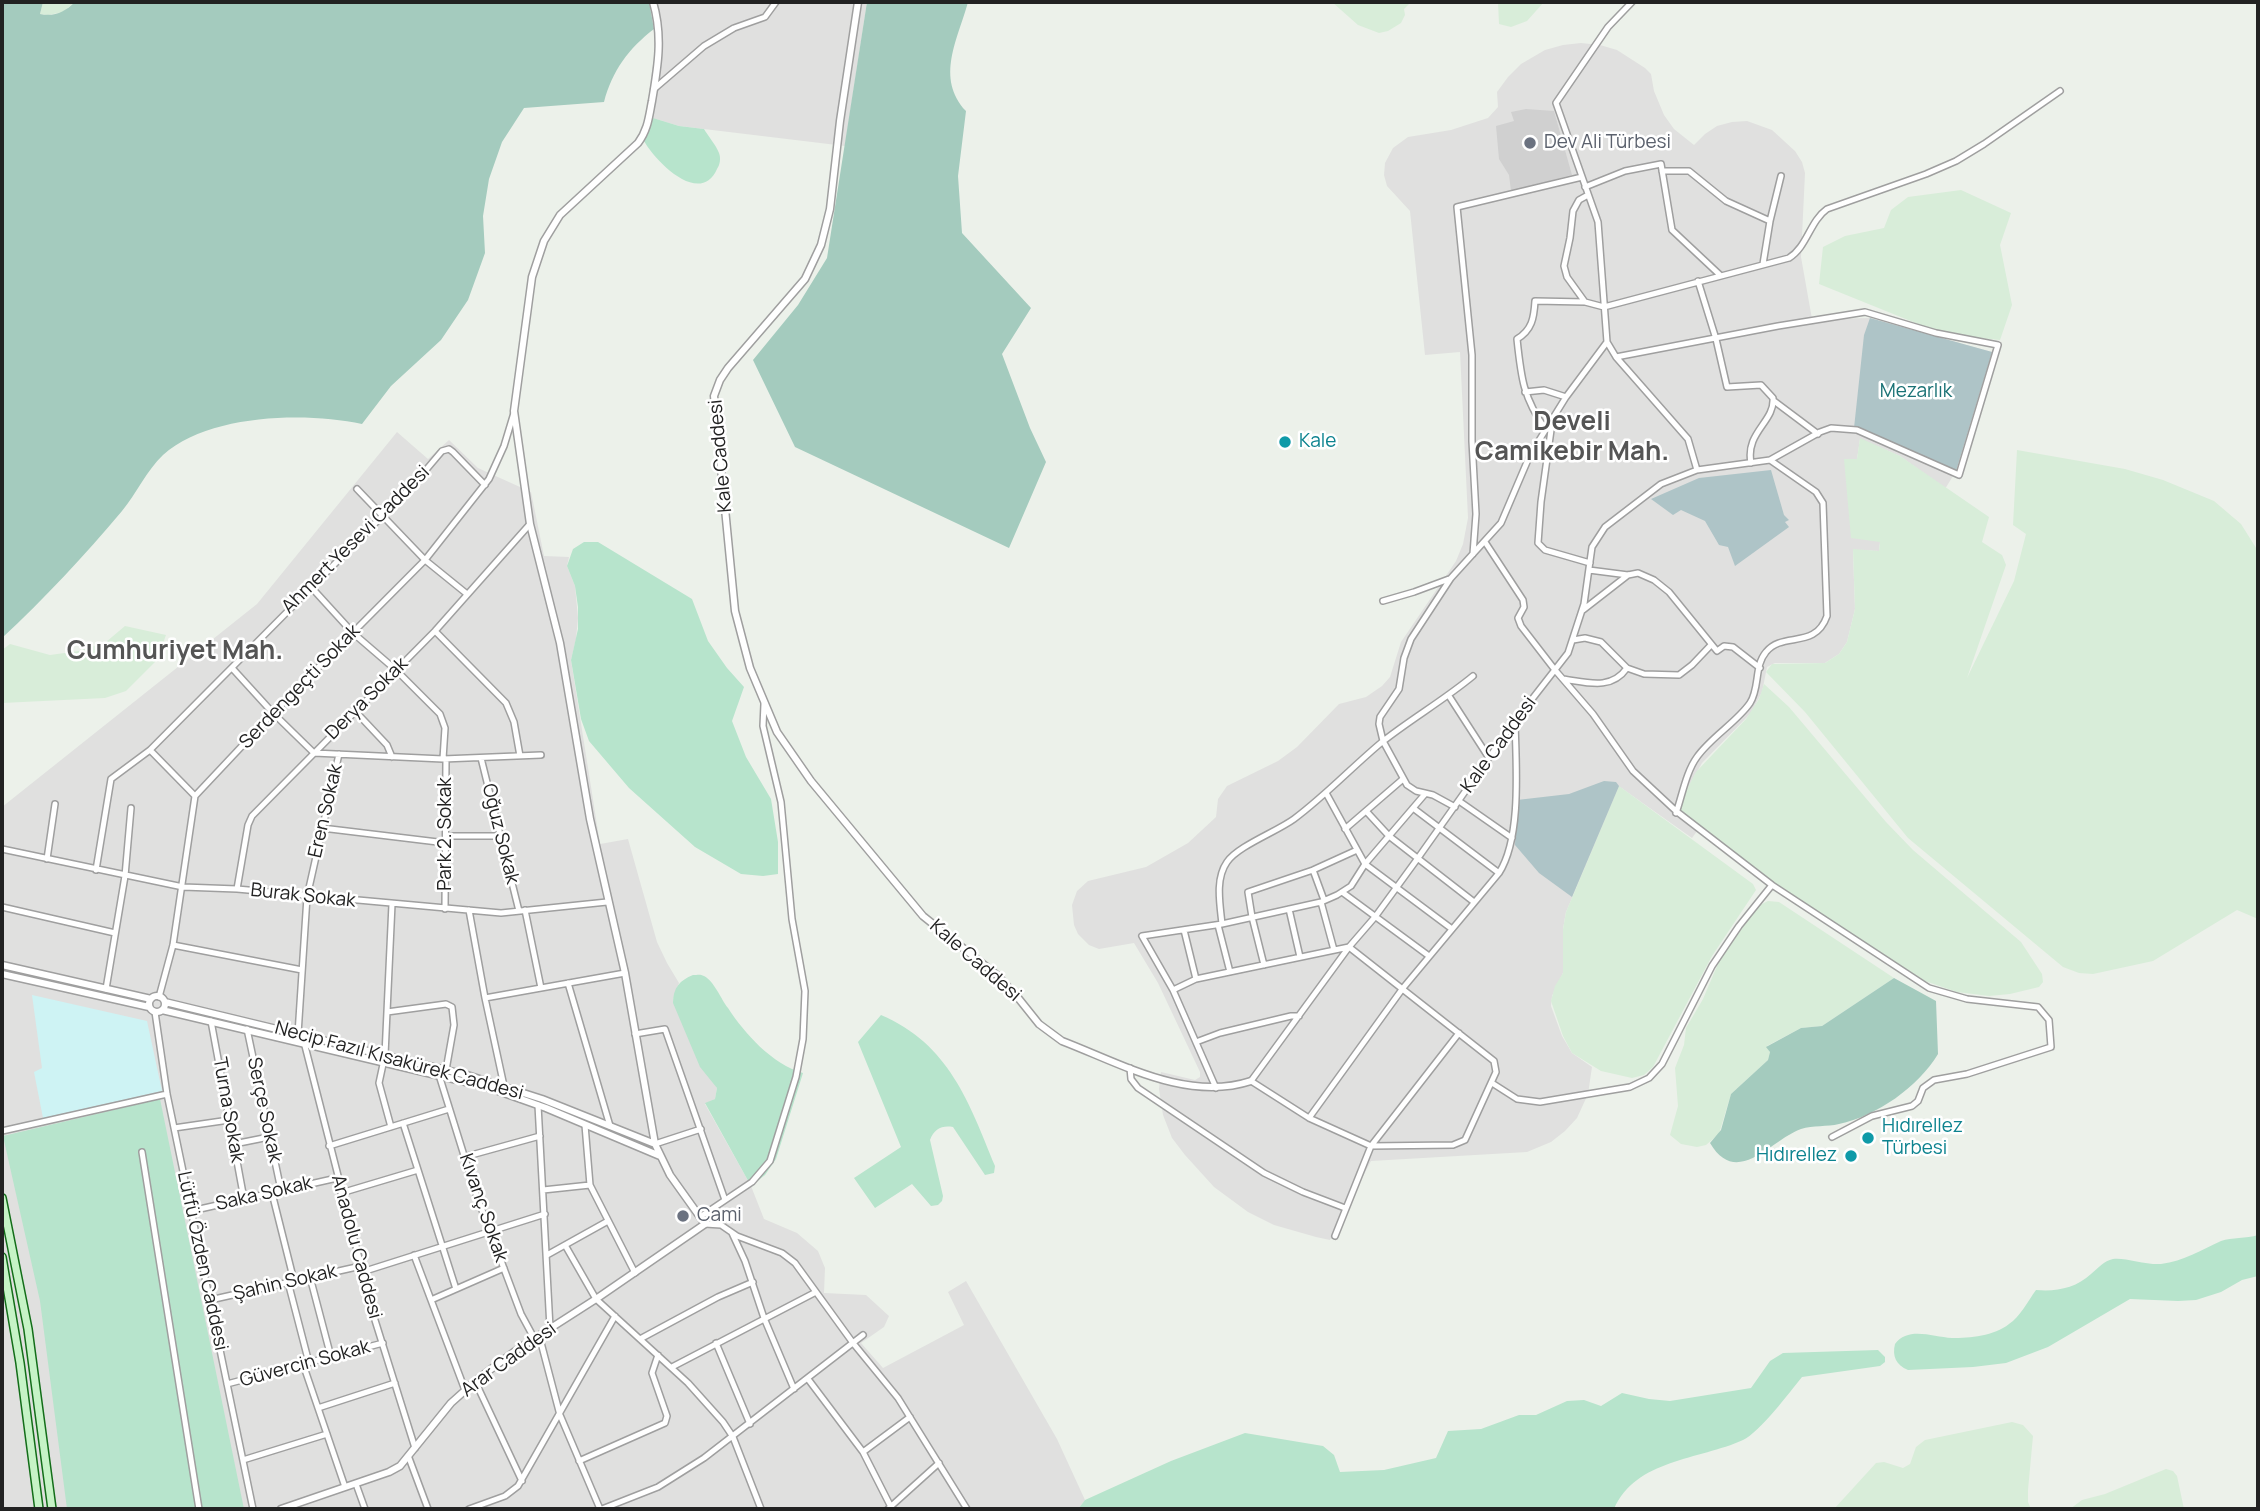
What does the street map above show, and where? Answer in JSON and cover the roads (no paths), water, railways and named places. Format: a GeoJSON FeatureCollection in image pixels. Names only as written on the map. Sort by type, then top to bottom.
{"type":"FeatureCollection","features":[{"type":"Feature","properties":{"kind":"main road"},"geometry":{"type":"LineString","coordinates":[[2,1198],[28,1329],[52,1509]]}},
{"type":"Feature","properties":{"kind":"main road"},"geometry":{"type":"LineString","coordinates":[[2,1257],[20,1363],[39,1509]]}},
{"type":"Feature","properties":{"kind":"street"},"geometry":{"type":"LineString","coordinates":[[653,2],[660,48],[648,125],[641,139],[560,215],[544,242],[532,277],[514,411],[530,524],[560,643],[590,819],[625,973],[655,1144],[670,1175],[705,1224],[721,1225],[732,1233],[787,1256],[798,1266],[853,1343],[886,1381],[967,1509]]}},
{"type":"Feature","properties":{"kind":"street"},"geometry":{"type":"LineString","coordinates":[[654,89],[704,46],[734,28],[765,17],[776,2]]}},
{"type":"Feature","properties":{"kind":"street","name":"Kale Caddesi"},"geometry":{"type":"LineString","coordinates":[[858,2],[830,209],[821,245],[804,279],[728,368],[714,396],[735,611],[744,649],[764,704],[777,732],[800,768],[923,916],[1006,984],[1035,1020],[1049,1034],[1062,1041],[1130,1068],[1190,1087],[1216,1088],[1251,1081],[1349,947],[1375,917],[1515,721],[1568,653],[1582,611],[1594,541],[1605,527],[1661,484],[1697,470],[1770,460]]}},
{"type":"Feature","properties":{"kind":"street"},"geometry":{"type":"LineString","coordinates":[[1632,2],[1608,27],[1556,103],[1600,228],[1607,342],[1616,357],[1688,439],[1697,470]]}},
{"type":"Feature","properties":{"kind":"street"},"geometry":{"type":"LineString","coordinates":[[1546,430],[1525,392],[1517,339],[1532,324],[1535,301],[1585,302],[1604,307],[1788,258],[1795,253],[1815,220],[1832,206],[1911,180],[1949,164],[2060,91]]}},
{"type":"Feature","properties":{"kind":"street"},"geometry":{"type":"LineString","coordinates":[[1585,187],[1625,171],[1661,164],[1672,230],[1720,275]]}},
{"type":"Feature","properties":{"kind":"street"},"geometry":{"type":"LineString","coordinates":[[1662,171],[1689,171],[1726,201],[1770,221]]}},
{"type":"Feature","properties":{"kind":"street"},"geometry":{"type":"LineString","coordinates":[[1763,264],[1781,176]]}},
{"type":"Feature","properties":{"kind":"street"},"geometry":{"type":"LineString","coordinates":[[1473,554],[1476,514],[1472,441],[1472,355],[1457,206],[1581,177]]}},
{"type":"Feature","properties":{"kind":"street"},"geometry":{"type":"LineString","coordinates":[[1585,302],[1567,277],[1563,262],[1570,238],[1574,206],[1588,195]]}},
{"type":"Feature","properties":{"kind":"street"},"geometry":{"type":"LineString","coordinates":[[1698,281],[1727,387],[1760,385],[1772,394],[1774,401],[1771,411],[1753,438],[1751,463]]}},
{"type":"Feature","properties":{"kind":"street"},"geometry":{"type":"LineString","coordinates":[[1616,357],[1865,312],[1936,333],[1998,345],[1959,475],[1857,430],[1837,428],[1818,433],[1770,460],[1816,492],[1823,503],[1828,612],[1824,623],[1811,635],[1770,647],[1762,658],[1754,696],[1695,760],[1676,812]]}},
{"type":"Feature","properties":{"kind":"street"},"geometry":{"type":"LineString","coordinates":[[1512,838],[1457,804],[1412,788],[1403,779],[1383,741],[1379,720],[1399,689],[1408,645],[1451,578],[1485,542],[1506,513],[1530,455],[1566,397],[1607,342]]}},
{"type":"Feature","properties":{"kind":"street"},"geometry":{"type":"LineString","coordinates":[[1525,392],[1544,390],[1566,397]]}},
{"type":"Feature","properties":{"kind":"street"},"geometry":{"type":"LineString","coordinates":[[1774,401],[1818,433]]}},
{"type":"Feature","properties":{"kind":"street","name":"Serdengeçti Sokak"},"geometry":{"type":"LineString","coordinates":[[195,796],[425,560],[485,485],[501,456],[514,411]]}},
{"type":"Feature","properties":{"kind":"street"},"geometry":{"type":"LineString","coordinates":[[1553,420],[1538,542],[1545,550],[1589,566],[1628,575],[1641,574],[1660,583],[1717,652],[1724,646],[1730,646],[1760,668]]}},
{"type":"Feature","properties":{"kind":"street","name":"Ahmert Yesevi Caddesi"},"geometry":{"type":"LineString","coordinates":[[96,870],[111,779],[150,750],[444,450],[453,452],[485,485]]}},
{"type":"Feature","properties":{"kind":"street"},"geometry":{"type":"LineString","coordinates":[[357,489],[425,560],[467,594]]}},
{"type":"Feature","properties":{"kind":"street","name":"Derya Sokak"},"geometry":{"type":"LineString","coordinates":[[237,889],[250,819],[435,631],[530,524]]}},
{"type":"Feature","properties":{"kind":"street"},"geometry":{"type":"LineString","coordinates":[[1485,542],[1523,600],[1524,607],[1518,618],[1521,626],[1593,714],[1633,771],[1676,812],[1772,885],[1929,988],[1967,999],[2038,1007],[2049,1020],[2051,1047],[1967,1074],[1934,1080],[1923,1088],[1918,1101],[1912,1107],[1872,1116],[1832,1137]]}},
{"type":"Feature","properties":{"kind":"street"},"geometry":{"type":"LineString","coordinates":[[1582,611],[1628,575]]}},
{"type":"Feature","properties":{"kind":"street"},"geometry":{"type":"LineString","coordinates":[[1383,601],[1414,593],[1451,578]]}},
{"type":"Feature","properties":{"kind":"street","name":"Park 2. Sokak"},"geometry":{"type":"LineString","coordinates":[[311,587],[353,633],[396,670],[442,717],[445,728],[445,909]]}},
{"type":"Feature","properties":{"kind":"street"},"geometry":{"type":"LineString","coordinates":[[435,631],[506,703],[514,722],[520,755]]}},
{"type":"Feature","properties":{"kind":"street"},"geometry":{"type":"LineString","coordinates":[[1573,640],[1591,639],[1601,642],[1626,668],[1644,674],[1679,675],[1712,645]]}},
{"type":"Feature","properties":{"kind":"street"},"geometry":{"type":"LineString","coordinates":[[232,668],[314,753],[444,759],[541,754]]}},
{"type":"Feature","properties":{"kind":"street"},"geometry":{"type":"LineString","coordinates":[[1562,679],[1606,684],[1620,677],[1626,668]]}},
{"type":"Feature","properties":{"kind":"street"},"geometry":{"type":"LineString","coordinates":[[1230,972],[1220,924],[1219,885],[1229,859],[1238,851],[1290,822],[1383,741],[1450,696],[1473,676]]}},
{"type":"Feature","properties":{"kind":"street"},"geometry":{"type":"LineString","coordinates":[[1450,696],[1489,758]]}},
{"type":"Feature","properties":{"kind":"street"},"geometry":{"type":"LineString","coordinates":[[700,1217],[752,1182],[770,1161],[796,1077],[805,1026],[804,991],[792,919],[782,814],[764,734],[764,704]]}},
{"type":"Feature","properties":{"kind":"street"},"geometry":{"type":"LineString","coordinates":[[355,711],[387,745],[392,757]]}},
{"type":"Feature","properties":{"kind":"street"},"geometry":{"type":"LineString","coordinates":[[1309,1118],[1403,988],[1499,873],[1512,838],[1516,780],[1515,721]]}},
{"type":"Feature","properties":{"kind":"street"},"geometry":{"type":"LineString","coordinates":[[150,750],[195,796],[173,945],[158,1008]]}},
{"type":"Feature","properties":{"kind":"street","name":"Eren Sokak"},"geometry":{"type":"LineString","coordinates":[[298,1034],[307,897],[339,754]]}},
{"type":"Feature","properties":{"kind":"street","name":"Oğuz Sokak"},"geometry":{"type":"LineString","coordinates":[[481,758],[499,836],[522,911],[541,988]]}},
{"type":"Feature","properties":{"kind":"street"},"geometry":{"type":"LineString","coordinates":[[1345,830],[1403,779]]}},
{"type":"Feature","properties":{"kind":"street"},"geometry":{"type":"LineString","coordinates":[[1326,793],[1364,864],[1452,929]]}},
{"type":"Feature","properties":{"kind":"street"},"geometry":{"type":"LineString","coordinates":[[1216,1088],[1173,990],[1142,936],[1220,924],[1289,909],[1323,901],[1342,892],[1350,886],[1364,864],[1425,794]]}},
{"type":"Feature","properties":{"kind":"street"},"geometry":{"type":"LineString","coordinates":[[47,859],[55,804]]}},
{"type":"Feature","properties":{"kind":"street"},"geometry":{"type":"LineString","coordinates":[[106,989],[125,876],[131,808]]}},
{"type":"Feature","properties":{"kind":"street"},"geometry":{"type":"LineString","coordinates":[[1413,808],[1499,873]]}},
{"type":"Feature","properties":{"kind":"street"},"geometry":{"type":"LineString","coordinates":[[1366,811],[1389,836],[1474,902]]}},
{"type":"Feature","properties":{"kind":"street"},"geometry":{"type":"LineString","coordinates":[[322,828],[446,839],[499,836]]}},
{"type":"Feature","properties":{"kind":"street","name":"Burak Sokak"},"geometry":{"type":"LineString","coordinates":[[2,849],[183,887],[237,889],[501,913],[607,902]]}},
{"type":"Feature","properties":{"kind":"street"},"geometry":{"type":"LineString","coordinates":[[1264,965],[1248,892],[1313,870],[1357,850]]}},
{"type":"Feature","properties":{"kind":"street"},"geometry":{"type":"LineString","coordinates":[[1313,870],[1334,950]]}},
{"type":"Feature","properties":{"kind":"street"},"geometry":{"type":"LineString","coordinates":[[1492,1083],[1517,1099],[1540,1102],[1630,1087],[1645,1082],[1662,1063],[1712,966],[1739,926],[1772,885]]}},
{"type":"Feature","properties":{"kind":"street"},"geometry":{"type":"LineString","coordinates":[[1342,892],[1429,956]]}},
{"type":"Feature","properties":{"kind":"street"},"geometry":{"type":"LineString","coordinates":[[391,1127],[380,1088],[392,904]]}},
{"type":"Feature","properties":{"kind":"street"},"geometry":{"type":"LineString","coordinates":[[2,907],[115,933]]}},
{"type":"Feature","properties":{"kind":"street"},"geometry":{"type":"LineString","coordinates":[[1289,909],[1300,957]]}},
{"type":"Feature","properties":{"kind":"street"},"geometry":{"type":"LineString","coordinates":[[469,911],[504,1086]]}},
{"type":"Feature","properties":{"kind":"street"},"geometry":{"type":"LineString","coordinates":[[1184,930],[1196,979]]}},
{"type":"Feature","properties":{"kind":"street"},"geometry":{"type":"LineString","coordinates":[[173,945],[302,970]]}},
{"type":"Feature","properties":{"kind":"street"},"geometry":{"type":"LineString","coordinates":[[1173,990],[1196,979],[1349,947],[1459,1032],[1494,1062],[1496,1072],[1467,1137],[1462,1142],[1453,1144],[1371,1146],[1309,1118],[1251,1081]]}},
{"type":"Feature","properties":{"kind":"street"},"geometry":{"type":"LineString","coordinates":[[2,965],[151,999],[159,997]]}},
{"type":"Feature","properties":{"kind":"street"},"geometry":{"type":"LineString","coordinates":[[485,998],[625,973]]}},
{"type":"Feature","properties":{"kind":"street","name":"Necip Fazıl Kısakürek Caddesi"},"geometry":{"type":"LineString","coordinates":[[2,974],[304,1042],[446,1070],[504,1086],[655,1144]]}},
{"type":"Feature","properties":{"kind":"street"},"geometry":{"type":"LineString","coordinates":[[568,983],[610,1126]]}},
{"type":"Feature","properties":{"kind":"street"},"geometry":{"type":"LineString","coordinates":[[151,999],[158,1008]]}},
{"type":"Feature","properties":{"kind":"street"},"geometry":{"type":"LineString","coordinates":[[387,1012],[446,1004],[452,1007],[454,1025],[446,1070]]}},
{"type":"Feature","properties":{"kind":"street","name":"Necip Fazıl Kısakürek Caddesi"},"geometry":{"type":"LineString","coordinates":[[158,1008],[298,1034],[487,1087],[538,1105],[660,1156]]}},
{"type":"Feature","properties":{"kind":"street","name":"Lütfü Özden Caddesi"},"geometry":{"type":"LineString","coordinates":[[158,1008],[167,1094],[253,1509]]}},
{"type":"Feature","properties":{"kind":"street"},"geometry":{"type":"LineString","coordinates":[[1196,1042],[1230,1031],[1298,1016]]}},
{"type":"Feature","properties":{"kind":"street","name":"Turna Sokak"},"geometry":{"type":"LineString","coordinates":[[211,1021],[244,1199]]}},
{"type":"Feature","properties":{"kind":"street","name":"Serçe Sokak"},"geometry":{"type":"LineString","coordinates":[[247,1029],[281,1191]]}},
{"type":"Feature","properties":{"kind":"street"},"geometry":{"type":"LineString","coordinates":[[635,1034],[665,1029],[726,1200]]}},
{"type":"Feature","properties":{"kind":"street"},"geometry":{"type":"LineString","coordinates":[[1335,1237],[1371,1146],[1459,1032]]}},
{"type":"Feature","properties":{"kind":"street","name":"Anadolu Caddesi"},"geometry":{"type":"LineString","coordinates":[[304,1042],[361,1269],[415,1449]]}},
{"type":"Feature","properties":{"kind":"street"},"geometry":{"type":"LineString","coordinates":[[1130,1068],[1131,1079],[1138,1088],[1264,1173],[1345,1208]]}},
{"type":"Feature","properties":{"kind":"street","name":"Kıvanç Sokak"},"geometry":{"type":"LineString","coordinates":[[439,1074],[464,1157],[503,1268],[524,1321],[536,1337],[560,1415],[601,1509]]}},
{"type":"Feature","properties":{"kind":"street"},"geometry":{"type":"LineString","coordinates":[[2,1131],[167,1094]]}},
{"type":"Feature","properties":{"kind":"street"},"geometry":{"type":"LineString","coordinates":[[538,1105],[550,1328]]}},
{"type":"Feature","properties":{"kind":"street"},"geometry":{"type":"LineString","coordinates":[[329,1146],[449,1109]]}},
{"type":"Feature","properties":{"kind":"street"},"geometry":{"type":"LineString","coordinates":[[174,1128],[229,1120]]}},
{"type":"Feature","properties":{"kind":"street"},"geometry":{"type":"LineString","coordinates":[[403,1123],[456,1289]]}},
{"type":"Feature","properties":{"kind":"street"},"geometry":{"type":"LineString","coordinates":[[585,1125],[590,1185],[635,1273]]}},
{"type":"Feature","properties":{"kind":"street"},"geometry":{"type":"LineString","coordinates":[[655,1144],[701,1129]]}},
{"type":"Feature","properties":{"kind":"street"},"geometry":{"type":"LineString","coordinates":[[464,1157],[540,1136]]}},
{"type":"Feature","properties":{"kind":"street"},"geometry":{"type":"LineString","coordinates":[[234,1144],[269,1137]]}},
{"type":"Feature","properties":{"kind":"street"},"geometry":{"type":"LineString","coordinates":[[142,1152],[199,1509]]}},
{"type":"Feature","properties":{"kind":"street"},"geometry":{"type":"LineString","coordinates":[[341,1193],[418,1170]]}},
{"type":"Feature","properties":{"kind":"street","name":"Saka Sokak"},"geometry":{"type":"LineString","coordinates":[[191,1211],[337,1178]]}},
{"type":"Feature","properties":{"kind":"street"},"geometry":{"type":"LineString","coordinates":[[543,1190],[590,1185]]}},
{"type":"Feature","properties":{"kind":"street"},"geometry":{"type":"LineString","coordinates":[[272,1192],[306,1363],[345,1488]]}},
{"type":"Feature","properties":{"kind":"street","name":"Şahin Sokak"},"geometry":{"type":"LineString","coordinates":[[210,1300],[310,1277],[361,1269],[545,1214]]}},
{"type":"Feature","properties":{"kind":"street"},"geometry":{"type":"LineString","coordinates":[[547,1255],[608,1221]]}},
{"type":"Feature","properties":{"kind":"street","name":"Arar Caddesi"},"geometry":{"type":"LineString","coordinates":[[281,1509],[394,1470],[409,1458],[442,1413],[475,1381],[705,1224]]}},
{"type":"Feature","properties":{"kind":"street"},"geometry":{"type":"LineString","coordinates":[[732,1233],[794,1389]]}},
{"type":"Feature","properties":{"kind":"street"},"geometry":{"type":"LineString","coordinates":[[565,1245],[596,1298],[706,1402],[733,1437],[761,1509]]}},
{"type":"Feature","properties":{"kind":"street"},"geometry":{"type":"LineString","coordinates":[[414,1255],[465,1390]]}},
{"type":"Feature","properties":{"kind":"street"},"geometry":{"type":"LineString","coordinates":[[431,1300],[503,1268]]}},
{"type":"Feature","properties":{"kind":"street"},"geometry":{"type":"LineString","coordinates":[[310,1277],[331,1357]]}},
{"type":"Feature","properties":{"kind":"street"},"geometry":{"type":"LineString","coordinates":[[640,1339],[718,1297],[753,1282]]}},
{"type":"Feature","properties":{"kind":"street"},"geometry":{"type":"LineString","coordinates":[[671,1367],[816,1292]]}},
{"type":"Feature","properties":{"kind":"street"},"geometry":{"type":"LineString","coordinates":[[469,1509],[505,1496],[522,1481],[615,1316]]}},
{"type":"Feature","properties":{"kind":"street"},"geometry":{"type":"LineString","coordinates":[[601,1509],[658,1487],[733,1437],[863,1335]]}},
{"type":"Feature","properties":{"kind":"street","name":"Güvercin Sokak"},"geometry":{"type":"LineString","coordinates":[[227,1384],[383,1343]]}},
{"type":"Feature","properties":{"kind":"street"},"geometry":{"type":"LineString","coordinates":[[716,1343],[750,1424]]}},
{"type":"Feature","properties":{"kind":"street"},"geometry":{"type":"LineString","coordinates":[[579,1461],[665,1423],[667,1416],[652,1373],[658,1355]]}},
{"type":"Feature","properties":{"kind":"street"},"geometry":{"type":"LineString","coordinates":[[808,1379],[863,1452],[889,1508],[939,1463]]}},
{"type":"Feature","properties":{"kind":"street"},"geometry":{"type":"LineString","coordinates":[[475,1381],[522,1481]]}},
{"type":"Feature","properties":{"kind":"street"},"geometry":{"type":"LineString","coordinates":[[318,1408],[395,1383]]}},
{"type":"Feature","properties":{"kind":"street"},"geometry":{"type":"LineString","coordinates":[[863,1452],[910,1418]]}},
{"type":"Feature","properties":{"kind":"street"},"geometry":{"type":"LineString","coordinates":[[243,1460],[327,1434]]}},
{"type":"Feature","properties":{"kind":"street"},"geometry":{"type":"LineString","coordinates":[[409,1458],[428,1509]]}},
{"type":"Feature","properties":{"kind":"street"},"geometry":{"type":"LineString","coordinates":[[356,1484],[365,1509]]}},
{"type":"Feature","properties":{"kind":"place","name":"Dev Ali Türbesi"},"geometry":{"type":"Point","coordinates":[1530,143]}},
{"type":"Feature","properties":{"kind":"place","name":"Kale"},"geometry":{"type":"Point","coordinates":[1285,442]}},
{"type":"Feature","properties":{"kind":"place","name":"Hıdırellez Türbesi"},"geometry":{"type":"Point","coordinates":[1868,1138]}},
{"type":"Feature","properties":{"kind":"place","name":"Hıdırellez"},"geometry":{"type":"Point","coordinates":[1851,1156]}},
{"type":"Feature","properties":{"kind":"place","name":"Cami"},"geometry":{"type":"Point","coordinates":[683,1216]}},
{"type":"Feature","properties":{"kind":"district","name":"Develi Camikebir Mah."},"geometry":{"type":"Point","coordinates":[1572,438]}},
{"type":"Feature","properties":{"kind":"district","name":"Cumhuriyet Mah."},"geometry":{"type":"Point","coordinates":[175,652]}},
{"type":"Feature","properties":{"kind":"park label","name":"Mezarlık"},"geometry":{"type":"Point","coordinates":[1916,392]}}]}
